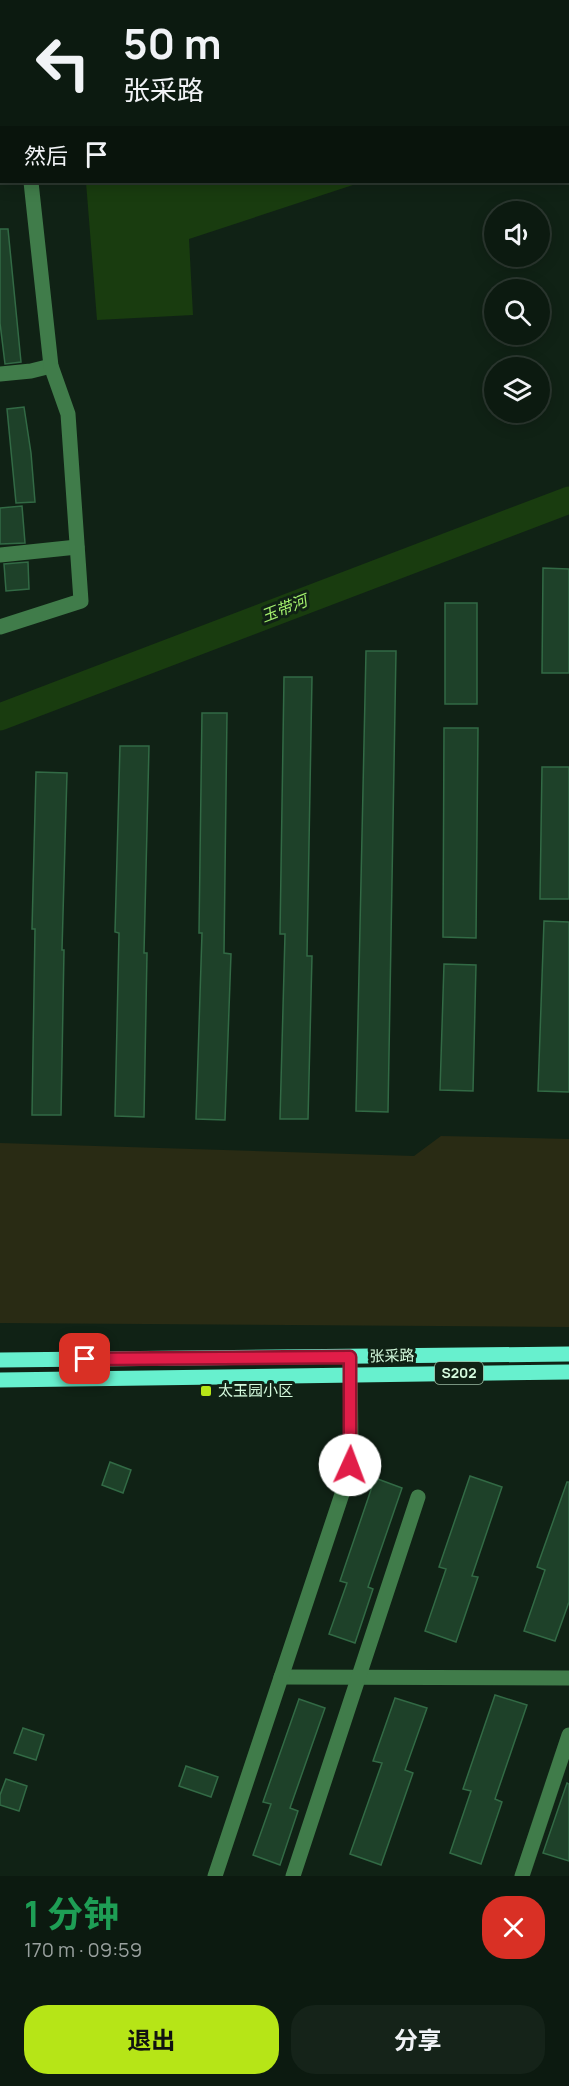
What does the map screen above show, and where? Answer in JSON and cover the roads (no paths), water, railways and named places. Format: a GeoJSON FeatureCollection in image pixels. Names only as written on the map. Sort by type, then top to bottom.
{"type":"FeatureCollection","features":[{"type":"Feature","properties":{"kind":"main road","name":"张采路"},"geometry":{"type":"LineString","coordinates":[[0,1360],[569,1354]]}},
{"type":"Feature","properties":{"kind":"main road","name":"张采路"},"geometry":{"type":"LineString","coordinates":[[0,1380],[569,1372]]}},
{"type":"Feature","properties":{"kind":"street"},"geometry":{"type":"LineString","coordinates":[[0,627],[81,601],[68,414],[51,366],[31,183]]}},
{"type":"Feature","properties":{"kind":"street"},"geometry":{"type":"LineString","coordinates":[[0,374],[31,371],[51,366]]}},
{"type":"Feature","properties":{"kind":"street"},"geometry":{"type":"LineString","coordinates":[[0,555],[77,547]]}},
{"type":"Feature","properties":{"kind":"street"},"geometry":{"type":"LineString","coordinates":[[214,1876],[346,1482],[351,1448],[350,1357]]}},
{"type":"Feature","properties":{"kind":"street"},"geometry":{"type":"LineString","coordinates":[[293,1876],[418,1497]]}},
{"type":"Feature","properties":{"kind":"street"},"geometry":{"type":"LineString","coordinates":[[281,1677],[569,1678]]}},
{"type":"Feature","properties":{"kind":"street"},"geometry":{"type":"LineString","coordinates":[[522,1876],[569,1735]]}},
{"type":"Feature","properties":{"kind":"waterway","name":"玉带河"},"geometry":{"type":"LineString","coordinates":[[0,717],[569,500]]}},
{"type":"Feature","properties":{"kind":"place","name":"太玉园小区"},"geometry":{"type":"Point","coordinates":[206,1391]}}]}
